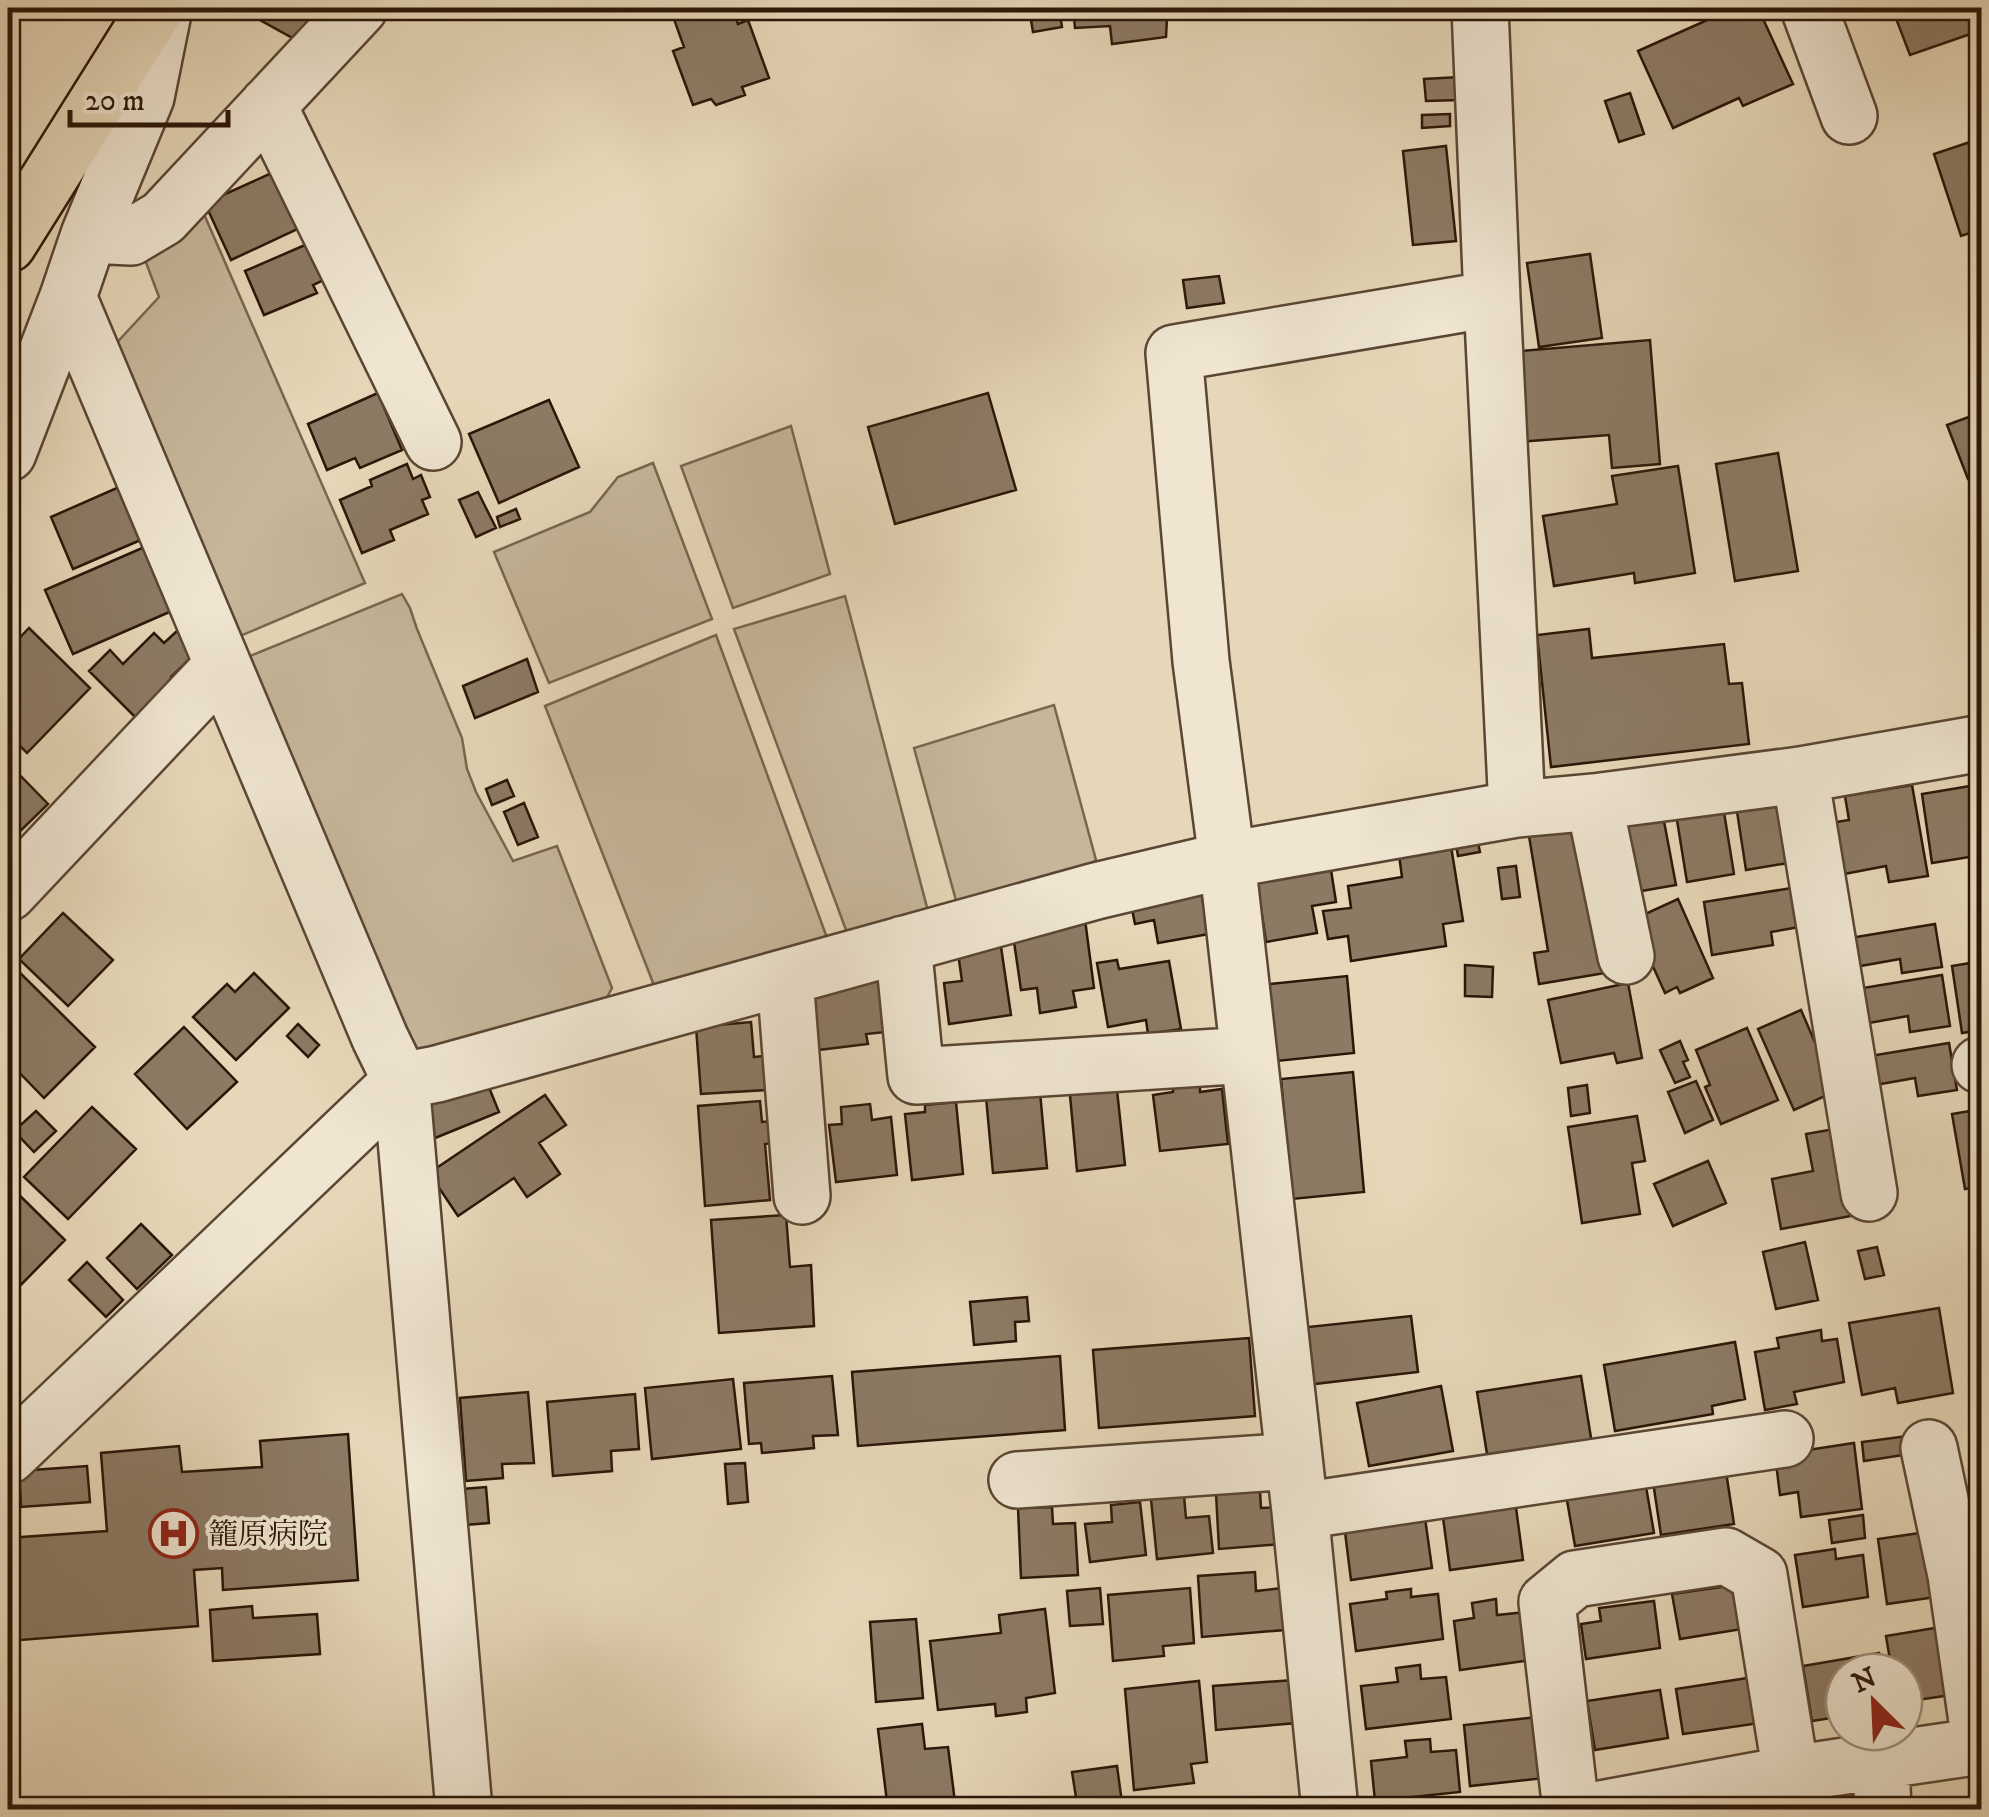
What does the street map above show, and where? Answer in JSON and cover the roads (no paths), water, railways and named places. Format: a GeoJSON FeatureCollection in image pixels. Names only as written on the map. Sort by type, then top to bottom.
{"type":"FeatureCollection","features":[{"type":"Feature","properties":{"kind":"main road"},"geometry":{"type":"LineString","coordinates":[[8,244],[156,8]]}},
{"type":"Feature","properties":{"kind":"street"},"geometry":{"type":"LineString","coordinates":[[8,453],[89,235],[146,97],[164,8]]}},
{"type":"Feature","properties":{"kind":"street"},"geometry":{"type":"LineString","coordinates":[[89,235],[131,237],[163,218],[359,8]]}},
{"type":"Feature","properties":{"kind":"street"},"geometry":{"type":"LineString","coordinates":[[1480,8],[1517,809]]}},
{"type":"Feature","properties":{"kind":"street"},"geometry":{"type":"LineString","coordinates":[[1809,8],[1849,116]]}},
{"type":"Feature","properties":{"kind":"street"},"geometry":{"type":"LineString","coordinates":[[268,105],[433,442]]}},
{"type":"Feature","properties":{"kind":"street"},"geometry":{"type":"LineString","coordinates":[[68,297],[401,1081],[464,1810]]}},
{"type":"Feature","properties":{"kind":"street"},"geometry":{"type":"LineString","coordinates":[[1330,1810],[1249,1055],[1201,662],[1174,353],[1492,298]]}},
{"type":"Feature","properties":{"kind":"street"},"geometry":{"type":"LineString","coordinates":[[8,892],[223,665]]}},
{"type":"Feature","properties":{"kind":"street"},"geometry":{"type":"LineString","coordinates":[[8,1456],[401,1081],[1096,890],[1227,860],[1517,809],[1800,775],[1982,743]]}},
{"type":"Feature","properties":{"kind":"street"},"geometry":{"type":"LineString","coordinates":[[1800,775],[1869,1193]]}},
{"type":"Feature","properties":{"kind":"street"},"geometry":{"type":"LineString","coordinates":[[1594,802],[1626,956]]}},
{"type":"Feature","properties":{"kind":"street"},"geometry":{"type":"LineString","coordinates":[[903,944],[916,1076],[1249,1055]]}},
{"type":"Feature","properties":{"kind":"street"},"geometry":{"type":"LineString","coordinates":[[785,978],[802,1196]]}},
{"type":"Feature","properties":{"kind":"street"},"geometry":{"type":"LineString","coordinates":[[1017,1480],[1297,1486],[1784,1439]]}},
{"type":"Feature","properties":{"kind":"street"},"geometry":{"type":"LineString","coordinates":[[1595,1810],[1791,1774],[1882,1785],[1981,1742],[1956,1575],[1929,1448]]}},
{"type":"Feature","properties":{"kind":"street"},"geometry":{"type":"LineString","coordinates":[[1571,1810],[1548,1602],[1575,1579],[1726,1556],[1760,1575],[1791,1774]]}},
{"type":"Feature","properties":{"kind":"place","name":"籠原病院"},"geometry":{"type":"Point","coordinates":[173,1534]}}]}
